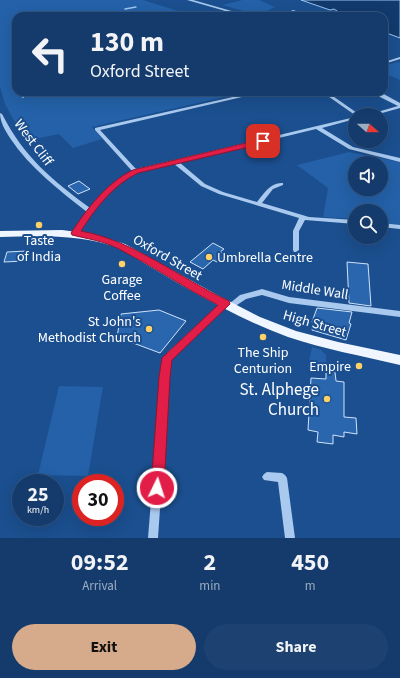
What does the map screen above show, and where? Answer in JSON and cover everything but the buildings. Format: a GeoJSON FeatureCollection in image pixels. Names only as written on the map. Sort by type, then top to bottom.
{"type":"FeatureCollection","features":[{"type":"Feature","properties":{"kind":"main road","name":"Oxford Street"},"geometry":{"type":"LineString","coordinates":[[0,234],[75,233],[94,236],[122,246],[202,293],[228,305]]}},
{"type":"Feature","properties":{"kind":"main road","name":"High Street"},"geometry":{"type":"LineString","coordinates":[[228,305],[278,328],[300,336],[400,360]]}},
{"type":"Feature","properties":{"kind":"street"},"geometry":{"type":"LineString","coordinates":[[189,0],[232,12]]}},
{"type":"Feature","properties":{"kind":"street"},"geometry":{"type":"LineString","coordinates":[[200,0],[245,12]]}},
{"type":"Feature","properties":{"kind":"street"},"geometry":{"type":"LineString","coordinates":[[388,62],[400,58]]}},
{"type":"Feature","properties":{"kind":"street"},"geometry":{"type":"LineString","coordinates":[[135,171],[97,128],[243,96]]}},
{"type":"Feature","properties":{"kind":"street"},"geometry":{"type":"LineString","coordinates":[[330,96],[348,108]]}},
{"type":"Feature","properties":{"kind":"street"},"geometry":{"type":"LineString","coordinates":[[384,96],[400,106]]}},
{"type":"Feature","properties":{"kind":"street"},"geometry":{"type":"LineString","coordinates":[[388,109],[400,106]]}},
{"type":"Feature","properties":{"kind":"street","name":"West Cliff"},"geometry":{"type":"LineString","coordinates":[[0,114],[21,148],[42,174],[90,211]]}},
{"type":"Feature","properties":{"kind":"street"},"geometry":{"type":"LineString","coordinates":[[75,233],[90,211],[115,184],[135,171],[348,120]]}},
{"type":"Feature","properties":{"kind":"street"},"geometry":{"type":"LineString","coordinates":[[317,128],[351,148],[400,160]]}},
{"type":"Feature","properties":{"kind":"street"},"geometry":{"type":"LineString","coordinates":[[175,162],[210,189],[303,217],[348,221]]}},
{"type":"Feature","properties":{"kind":"street"},"geometry":{"type":"LineString","coordinates":[[258,204],[271,188],[281,184]]}},
{"type":"Feature","properties":{"kind":"street"},"geometry":{"type":"LineString","coordinates":[[296,250],[296,231],[303,217]]}},
{"type":"Feature","properties":{"kind":"street"},"geometry":{"type":"LineString","coordinates":[[388,225],[400,227]]}},
{"type":"Feature","properties":{"kind":"street","name":"Middle Wall"},"geometry":{"type":"LineString","coordinates":[[153,538],[166,362],[171,354],[228,305],[243,297],[255,293],[262,292],[289,300],[400,314]]}},
{"type":"Feature","properties":{"kind":"street"},"geometry":{"type":"LineString","coordinates":[[267,477],[282,478],[290,538]]}},
{"type":"Feature","properties":{"kind":"shaded area"},"geometry":{"type":"Polygon","coordinates":[[[0,0],[143,0],[181,12],[12,12],[12,96],[228,96],[92,127],[102,139],[73,148],[59,134],[25,141],[5,104],[0,87],[0,0]]]}},
{"type":"Feature","properties":{"kind":"shaded area"},"geometry":{"type":"Polygon","coordinates":[[[243,0],[259,0],[275,7],[264,12],[247,12],[222,5],[243,0]]]}},
{"type":"Feature","properties":{"kind":"shaded area"},"geometry":{"type":"Polygon","coordinates":[[[301,0],[400,0],[400,38],[388,34],[388,12],[338,12],[334,9],[330,10],[301,0]]]}},
{"type":"Feature","properties":{"kind":"shaded area"},"geometry":{"type":"Polygon","coordinates":[[[398,62],[400,63],[400,80],[388,75],[388,65],[398,62]]]}},
{"type":"Feature","properties":{"kind":"shaded area"},"geometry":{"type":"Polygon","coordinates":[[[349,152],[369,156],[348,156],[348,196],[388,196],[388,160],[400,162],[400,226],[388,224],[388,204],[348,204],[348,219],[323,217],[328,188],[297,165],[349,152]]]}},
{"type":"Feature","properties":{"kind":"shaded area"},"geometry":{"type":"Polygon","coordinates":[[[312,347],[321,350],[326,355],[326,365],[324,369],[308,367],[312,347]]]}},
{"type":"Feature","properties":{"kind":"shaded area"},"geometry":{"type":"Polygon","coordinates":[[[59,386],[103,387],[88,474],[72,474],[72,476],[64,476],[64,474],[38,474],[59,386]]]}},
{"type":"Feature","properties":{"kind":"waterway"},"geometry":{"type":"LineString","coordinates":[[125,9],[136,7]]}},
{"type":"Feature","properties":{"kind":"place","name":"Taste of India"},"geometry":{"type":"Point","coordinates":[39,225]}},
{"type":"Feature","properties":{"kind":"place","name":"Umbrella Centre"},"geometry":{"type":"Point","coordinates":[209,257]}},
{"type":"Feature","properties":{"kind":"place","name":"Garage Coffee"},"geometry":{"type":"Point","coordinates":[122,264]}},
{"type":"Feature","properties":{"kind":"place","name":"St John's Methodist Church"},"geometry":{"type":"Point","coordinates":[149,329]}},
{"type":"Feature","properties":{"kind":"place","name":"The Ship Centurion"},"geometry":{"type":"Point","coordinates":[263,337]}},
{"type":"Feature","properties":{"kind":"place","name":"Empire"},"geometry":{"type":"Point","coordinates":[359,366]}},
{"type":"Feature","properties":{"kind":"place","name":"St. Alphege Church"},"geometry":{"type":"Point","coordinates":[327,399]}},
{"type":"Feature","properties":{"kind":"route"},"geometry":{"type":"LineString","coordinates":[[157,488],[164,377],[167,358],[225,304],[202,293],[122,246],[94,236],[75,233],[90,211],[115,184],[135,171],[263,141]]}}]}
